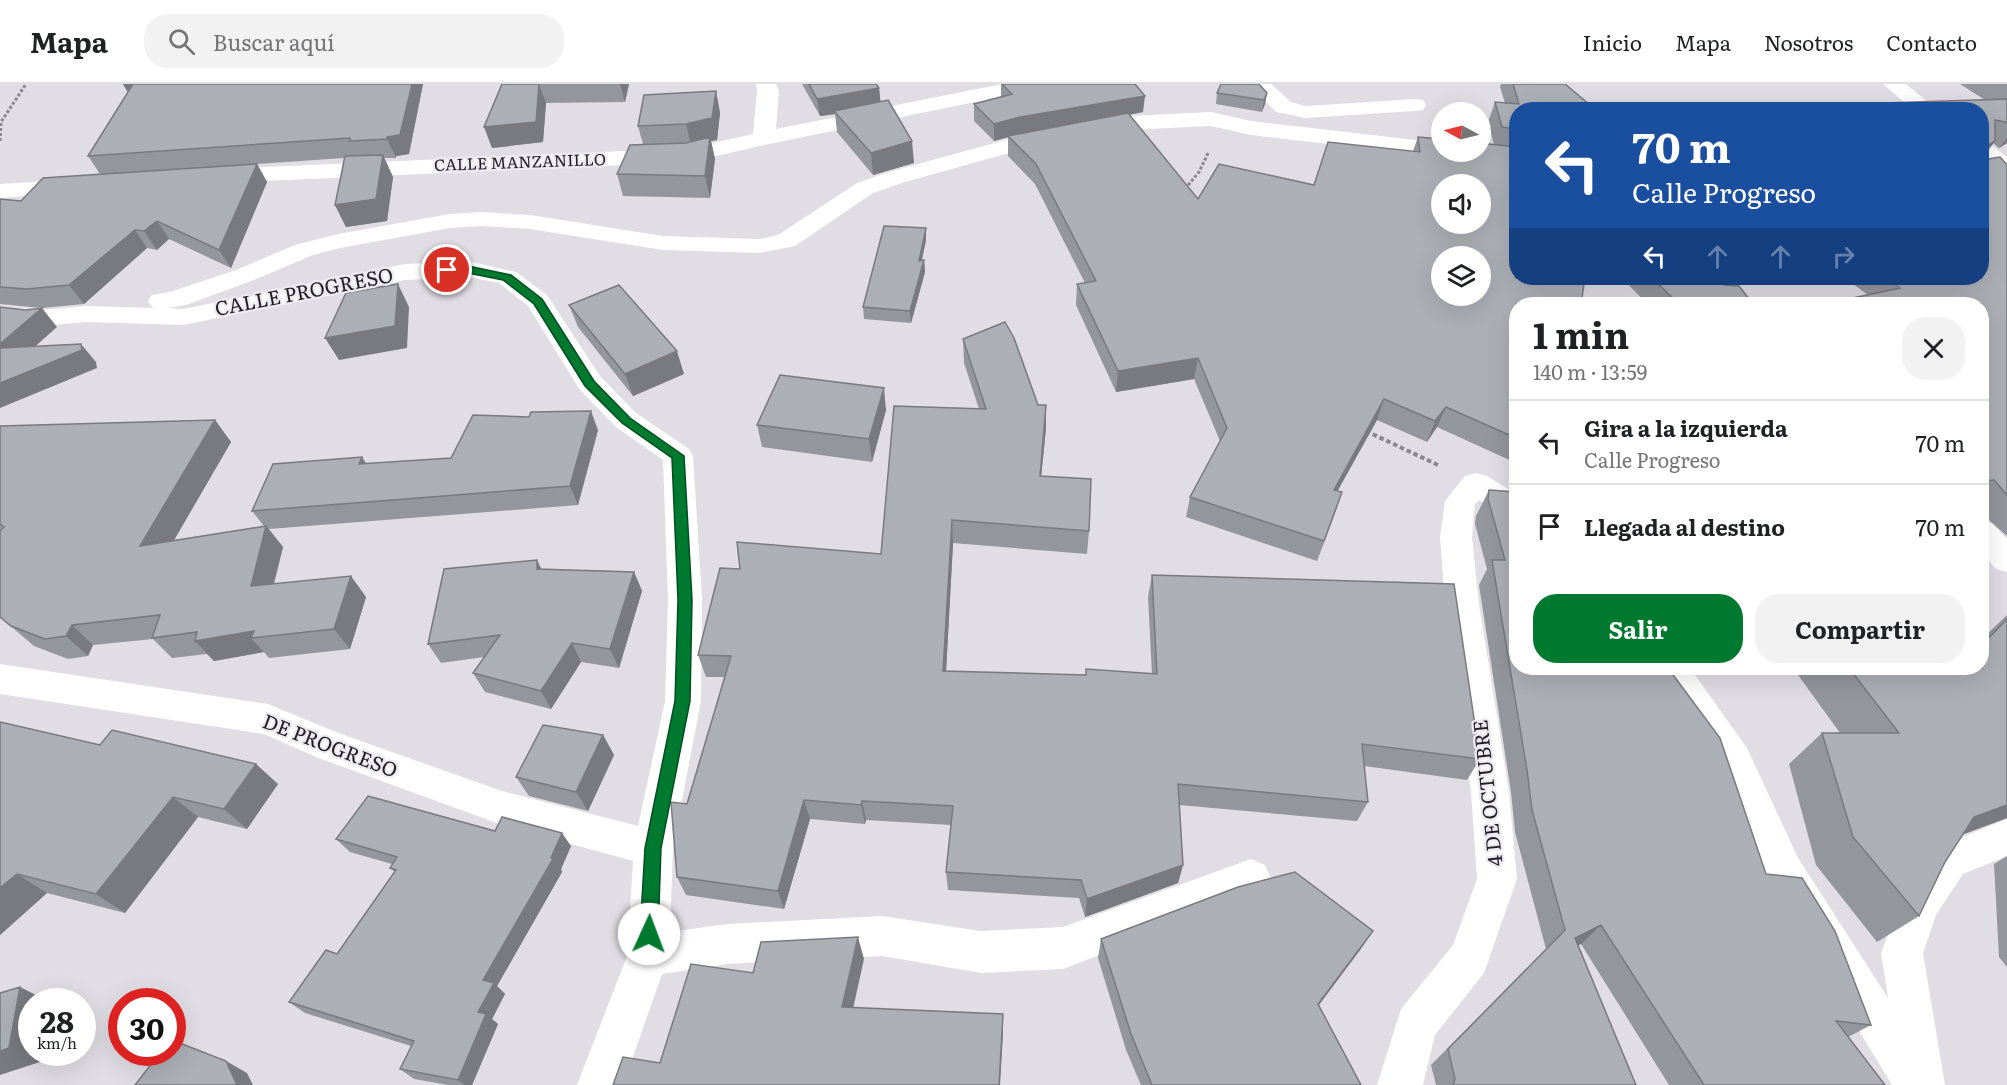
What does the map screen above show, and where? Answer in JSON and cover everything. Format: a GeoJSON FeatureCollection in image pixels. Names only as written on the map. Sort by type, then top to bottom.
{"type":"FeatureCollection","features":[{"type":"Feature","properties":{"kind":"street"},"geometry":{"type":"LineString","coordinates":[[764,138],[768,91],[766,84]]}},
{"type":"Feature","properties":{"kind":"street","name":"CALLE MANZANILLO"},"geometry":{"type":"LineString","coordinates":[[200,178],[691,155],[764,138],[1034,84]]}},
{"type":"Feature","properties":{"kind":"street"},"geometry":{"type":"LineString","coordinates":[[1259,84],[1284,107],[1305,112],[1420,98],[1390,145]]}},
{"type":"Feature","properties":{"kind":"street"},"geometry":{"type":"LineString","coordinates":[[1893,84],[1917,102]]}},
{"type":"Feature","properties":{"kind":"street"},"geometry":{"type":"LineString","coordinates":[[86,314],[177,299],[316,247],[450,221],[481,219],[530,222],[663,243],[760,246],[786,241],[865,188],[1020,143],[1105,126],[1149,121],[1211,119],[1251,128],[1431,150]]}},
{"type":"Feature","properties":{"kind":"street"},"geometry":{"type":"LineString","coordinates":[[1989,154],[2007,168]]}},
{"type":"Feature","properties":{"kind":"street"},"geometry":{"type":"LineString","coordinates":[[0,191],[94,185]]}},
{"type":"Feature","properties":{"kind":"street","name":"CALLE PROGRESO"},"geometry":{"type":"LineString","coordinates":[[0,314],[42,318],[86,314],[183,317],[405,272],[468,269],[507,277],[538,301],[590,383],[626,420],[678,456],[685,600],[683,701],[653,848],[648,956],[600,1085]]}},
{"type":"Feature","properties":{"kind":"street"},"geometry":{"type":"LineString","coordinates":[[1476,484],[1509,505]]}},
{"type":"Feature","properties":{"kind":"street","name":"4 DE OCTUBRE"},"geometry":{"type":"LineString","coordinates":[[1400,1085],[1416,1024],[1469,958],[1497,879],[1488,781],[1462,603],[1456,537],[1460,501],[1476,484]]}},
{"type":"Feature","properties":{"kind":"street"},"geometry":{"type":"LineString","coordinates":[[1989,540],[2007,560]]}},
{"type":"Feature","properties":{"kind":"street"},"geometry":{"type":"LineString","coordinates":[[1676,675],[1734,760],[1784,872],[1918,1085]]}},
{"type":"Feature","properties":{"kind":"street","name":"DE PROGRESO"},"geometry":{"type":"LineString","coordinates":[[0,679],[268,719],[329,746],[502,808],[653,848]]}},
{"type":"Feature","properties":{"kind":"street"},"geometry":{"type":"LineString","coordinates":[[1925,1085],[1902,953],[1919,905],[1949,861],[2007,837]]}},
{"type":"Feature","properties":{"kind":"street"},"geometry":{"type":"LineString","coordinates":[[648,956],[727,944],[882,936],[981,952],[1063,948],[1251,878]]}},
{"type":"Feature","properties":{"kind":"path"},"geometry":{"type":"LineString","coordinates":[[0,141],[1,122],[26,84]]}},
{"type":"Feature","properties":{"kind":"path"},"geometry":{"type":"LineString","coordinates":[[1149,121],[1181,123],[1199,129],[1209,153],[1199,172],[1185,187],[1184,197]]}},
{"type":"Feature","properties":{"kind":"path"},"geometry":{"type":"LineString","coordinates":[[1362,429],[1476,484]]}},
{"type":"Feature","properties":{"kind":"building"},"geometry":{"type":"Polygon","coordinates":[[[133,84],[412,84],[400,135],[387,137],[387,139],[350,141],[350,138],[88,156],[133,84]]]}},
{"type":"Feature","properties":{"kind":"building"},"geometry":{"type":"Polygon","coordinates":[[[502,84],[539,84],[536,122],[484,127],[502,84]]]}},
{"type":"Feature","properties":{"kind":"building"},"geometry":{"type":"Polygon","coordinates":[[[809,84],[876,84],[879,88],[817,99],[809,84]]]}},
{"type":"Feature","properties":{"kind":"building"},"geometry":{"type":"Polygon","coordinates":[[[1002,84],[1135,84],[1145,96],[1020,117],[994,124],[974,104],[1012,94],[1002,84]]]}},
{"type":"Feature","properties":{"kind":"building"},"geometry":{"type":"Polygon","coordinates":[[[1221,84],[1259,84],[1267,93],[1264,100],[1217,93],[1221,84]]]}},
{"type":"Feature","properties":{"kind":"building"},"geometry":{"type":"Polygon","coordinates":[[[1513,84],[1565,84],[1586,102],[1518,102],[1513,84]]]}},
{"type":"Feature","properties":{"kind":"building"},"geometry":{"type":"Polygon","coordinates":[[[716,91],[712,118],[686,124],[638,126],[644,95],[716,91]]]}},
{"type":"Feature","properties":{"kind":"building"},"geometry":{"type":"Polygon","coordinates":[[[2007,99],[2007,123],[1995,120],[1995,141],[1989,145],[1989,102],[1914,102],[2007,99]]]}},
{"type":"Feature","properties":{"kind":"building"},"geometry":{"type":"Polygon","coordinates":[[[888,100],[912,141],[871,153],[834,111],[888,100]]]}},
{"type":"Feature","properties":{"kind":"building"},"geometry":{"type":"Polygon","coordinates":[[[1495,102],[1509,103],[1509,128],[1502,127],[1495,102]]]}},
{"type":"Feature","properties":{"kind":"building"},"geometry":{"type":"Polygon","coordinates":[[[1128,113],[1198,199],[1219,164],[1314,185],[1328,142],[1420,152],[1418,137],[1431,138],[1431,162],[1491,162],[1491,144],[1509,146],[1509,285],[1584,285],[1582,297],[1509,297],[1509,435],[1446,407],[1435,421],[1384,399],[1334,490],[1342,492],[1324,541],[1190,497],[1227,428],[1198,358],[1118,371],[1077,284],[1096,281],[1036,164],[1008,136],[1128,113]]]}},
{"type":"Feature","properties":{"kind":"building"},"geometry":{"type":"Polygon","coordinates":[[[710,137],[705,176],[617,174],[630,145],[686,143],[710,137]]]}},
{"type":"Feature","properties":{"kind":"building"},"geometry":{"type":"Polygon","coordinates":[[[383,155],[376,199],[335,205],[345,156],[383,155]]]}},
{"type":"Feature","properties":{"kind":"building"},"geometry":{"type":"Polygon","coordinates":[[[2000,157],[2007,165],[2007,495],[1994,480],[1989,480],[1989,297],[1858,297],[1900,288],[1896,285],[1989,285],[1989,159],[2000,157]]]}},
{"type":"Feature","properties":{"kind":"building"},"geometry":{"type":"Polygon","coordinates":[[[257,164],[219,250],[157,221],[144,231],[135,230],[69,285],[27,289],[0,287],[0,199],[21,201],[43,178],[257,164]]]}},
{"type":"Feature","properties":{"kind":"building"},"geometry":{"type":"Polygon","coordinates":[[[884,226],[926,228],[919,261],[924,260],[910,311],[863,307],[884,226]]]}},
{"type":"Feature","properties":{"kind":"building"},"geometry":{"type":"Polygon","coordinates":[[[398,284],[395,326],[325,338],[346,293],[398,284]]]}},
{"type":"Feature","properties":{"kind":"building"},"geometry":{"type":"Polygon","coordinates":[[[619,285],[677,351],[625,374],[569,305],[619,285]]]}},
{"type":"Feature","properties":{"kind":"building"},"geometry":{"type":"Polygon","coordinates":[[[1659,285],[1739,286],[1748,297],[1672,297],[1659,285]]]}},
{"type":"Feature","properties":{"kind":"building"},"geometry":{"type":"Polygon","coordinates":[[[0,307],[26,310],[42,308],[0,344],[0,307]]]}},
{"type":"Feature","properties":{"kind":"building"},"geometry":{"type":"Polygon","coordinates":[[[1005,322],[1014,338],[1038,405],[1046,405],[1040,476],[1091,479],[1089,531],[952,520],[943,671],[1086,675],[1086,669],[1157,674],[1152,575],[1454,584],[1480,759],[1362,744],[1368,802],[1178,784],[1183,865],[1087,899],[1081,880],[946,872],[953,806],[862,801],[861,805],[804,800],[778,891],[677,877],[671,802],[687,804],[731,656],[698,655],[720,568],[740,569],[737,542],[881,554],[894,406],[986,409],[963,339],[1005,322]]]}},
{"type":"Feature","properties":{"kind":"building"},"geometry":{"type":"Polygon","coordinates":[[[81,344],[82,350],[0,383],[0,348],[81,344]]]}},
{"type":"Feature","properties":{"kind":"building"},"geometry":{"type":"Polygon","coordinates":[[[780,375],[884,388],[869,439],[757,425],[780,375]]]}},
{"type":"Feature","properties":{"kind":"building"},"geometry":{"type":"Polygon","coordinates":[[[591,411],[570,486],[252,511],[273,464],[362,457],[359,464],[451,458],[473,415],[529,417],[531,412],[591,411]]]}},
{"type":"Feature","properties":{"kind":"building"},"geometry":{"type":"Polygon","coordinates":[[[215,420],[140,546],[266,526],[251,586],[351,576],[334,629],[251,638],[254,631],[195,641],[197,632],[152,638],[160,615],[72,625],[66,636],[45,639],[11,626],[0,617],[0,531],[4,527],[0,524],[0,426],[215,420]]]}},
{"type":"Feature","properties":{"kind":"building"},"geometry":{"type":"Polygon","coordinates":[[[1489,490],[1509,491],[1509,662],[1492,560],[1505,560],[1488,499],[1489,490]]]}},
{"type":"Feature","properties":{"kind":"building"},"geometry":{"type":"Polygon","coordinates":[[[537,560],[537,569],[634,572],[610,649],[572,643],[541,691],[473,673],[500,635],[428,644],[444,569],[537,560]]]}},
{"type":"Feature","properties":{"kind":"building"},"geometry":{"type":"Polygon","coordinates":[[[2007,619],[2007,805],[1974,817],[1945,862],[1919,916],[1853,837],[1822,733],[1899,733],[1854,675],[1989,675],[1989,638],[2007,619]]]}},
{"type":"Feature","properties":{"kind":"building"},"geometry":{"type":"Polygon","coordinates":[[[1511,675],[1673,675],[1720,738],[1766,874],[1802,878],[1835,931],[1871,1025],[1836,1021],[1885,1085],[1704,1085],[1601,925],[1575,938],[1636,1085],[1453,1085],[1455,1079],[1448,1049],[1565,930],[1532,810],[1511,675]]]}},
{"type":"Feature","properties":{"kind":"building"},"geometry":{"type":"Polygon","coordinates":[[[0,722],[100,745],[112,730],[256,764],[224,809],[173,797],[96,894],[17,874],[0,888],[0,722]]]}},
{"type":"Feature","properties":{"kind":"building"},"geometry":{"type":"Polygon","coordinates":[[[543,725],[603,735],[576,792],[516,777],[543,725]]]}},
{"type":"Feature","properties":{"kind":"building"},"geometry":{"type":"Polygon","coordinates":[[[368,796],[495,831],[502,817],[562,833],[551,858],[553,859],[483,980],[494,983],[478,1012],[486,1014],[458,1080],[400,1069],[414,1041],[289,1002],[326,950],[337,954],[396,870],[390,868],[397,857],[336,839],[368,796]]]}},
{"type":"Feature","properties":{"kind":"building"},"geometry":{"type":"Polygon","coordinates":[[[1295,872],[1373,931],[1318,1004],[1361,1085],[1152,1085],[1131,1034],[1101,939],[1238,887],[1295,872]]]}},
{"type":"Feature","properties":{"kind":"building"},"geometry":{"type":"Polygon","coordinates":[[[858,937],[842,1007],[1003,1014],[999,1085],[613,1085],[623,1057],[660,1063],[691,964],[753,973],[761,942],[858,937]]]}},
{"type":"Feature","properties":{"kind":"building"},"geometry":{"type":"Polygon","coordinates":[[[20,987],[9,1048],[0,1051],[0,993],[20,987]]]}},
{"type":"Feature","properties":{"kind":"building"},"geometry":{"type":"Polygon","coordinates":[[[186,1045],[226,1061],[237,1085],[135,1085],[150,1066],[186,1066],[186,1045]]]}},
{"type":"Feature","properties":{"kind":"route"},"geometry":{"type":"LineString","coordinates":[[447,270],[468,269],[507,277],[538,301],[590,383],[626,420],[678,456],[685,600],[686,650],[683,701],[653,848],[649,934]]}}]}
